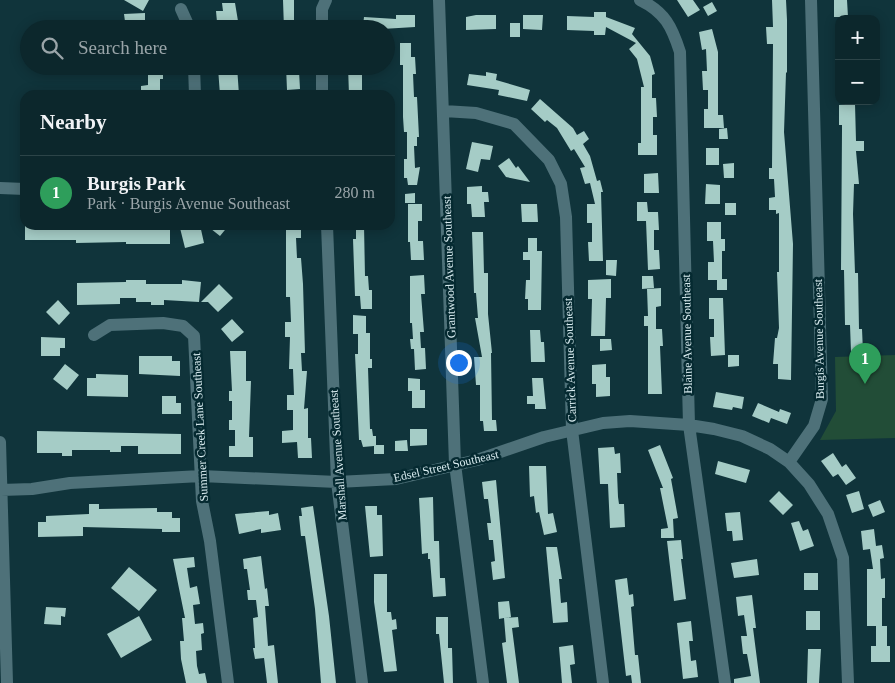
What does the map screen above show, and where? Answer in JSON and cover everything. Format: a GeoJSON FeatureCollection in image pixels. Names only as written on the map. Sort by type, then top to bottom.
{"type":"FeatureCollection","features":[{"type":"Feature","properties":{"kind":"street"},"geometry":{"type":"LineString","coordinates":[[322,20],[322,9],[326,0]]}},
{"type":"Feature","properties":{"kind":"street","name":"Grantwood Avenue Southeast"},"geometry":{"type":"LineString","coordinates":[[440,0],[455,464],[482,683]]}},
{"type":"Feature","properties":{"kind":"street","name":"Blaine Avenue Southeast"},"geometry":{"type":"LineString","coordinates":[[640,0],[652,6],[671,25],[680,52],[689,425],[725,683]]}},
{"type":"Feature","properties":{"kind":"street","name":"Burgis Avenue Southeast"},"geometry":{"type":"LineString","coordinates":[[789,462],[814,426],[822,399],[811,0]]}},
{"type":"Feature","properties":{"kind":"street"},"geometry":{"type":"LineString","coordinates":[[181,9],[186,20]]}},
{"type":"Feature","properties":{"kind":"street"},"geometry":{"type":"LineString","coordinates":[[194,75],[195,90]]}},
{"type":"Feature","properties":{"kind":"street"},"geometry":{"type":"LineString","coordinates":[[322,75],[322,90]]}},
{"type":"Feature","properties":{"kind":"street","name":"Carrick Avenue Southeast"},"geometry":{"type":"LineString","coordinates":[[444,112],[476,113],[514,124],[549,160],[561,184],[566,217],[572,430],[603,683]]}},
{"type":"Feature","properties":{"kind":"street"},"geometry":{"type":"LineString","coordinates":[[0,188],[20,188]]}},
{"type":"Feature","properties":{"kind":"street","name":"Marshall Avenue Southeast"},"geometry":{"type":"LineString","coordinates":[[327,230],[337,482],[362,683]]}},
{"type":"Feature","properties":{"kind":"street","name":"Summer Creek Lane Southeast"},"geometry":{"type":"LineString","coordinates":[[94,335],[110,326],[163,324],[183,326],[194,336],[201,476],[228,683]]}},
{"type":"Feature","properties":{"kind":"street","name":"Edsel Street Southeast"},"geometry":{"type":"LineString","coordinates":[[1,490],[32,489],[70,483],[201,476],[337,482],[396,479],[502,452],[572,430],[602,423],[630,421],[689,425],[742,436],[770,449],[789,462]]}},
{"type":"Feature","properties":{"kind":"street"},"geometry":{"type":"LineString","coordinates":[[0,442],[6,683]]}},
{"type":"Feature","properties":{"kind":"street"},"geometry":{"type":"LineString","coordinates":[[789,462],[809,484],[828,514],[843,558],[848,683]]}},
{"type":"Feature","properties":{"kind":"green space"},"geometry":{"type":"Polygon","coordinates":[[[895,355],[895,438],[820,440],[836,411],[835,357],[895,355]]]}},
{"type":"Feature","properties":{"kind":"building"},"geometry":{"type":"Polygon","coordinates":[[[124,0],[149,0],[143,11],[124,0]]]}},
{"type":"Feature","properties":{"kind":"building"},"geometry":{"type":"Polygon","coordinates":[[[283,0],[294,0],[294,20],[284,20],[283,0]]]}},
{"type":"Feature","properties":{"kind":"building"},"geometry":{"type":"Polygon","coordinates":[[[677,0],[693,0],[700,10],[688,17],[677,0]]]}},
{"type":"Feature","properties":{"kind":"building"},"geometry":{"type":"Polygon","coordinates":[[[772,0],[786,0],[787,20],[784,132],[793,244],[791,380],[778,379],[778,364],[773,364],[775,338],[777,338],[779,328],[777,272],[779,272],[779,213],[776,214],[776,210],[769,210],[769,198],[775,197],[774,179],[769,179],[769,168],[772,168],[773,44],[767,44],[766,27],[773,27],[772,0]]]}},
{"type":"Feature","properties":{"kind":"building"},"geometry":{"type":"Polygon","coordinates":[[[834,0],[847,0],[848,15],[835,15],[834,17],[834,0]]]}},
{"type":"Feature","properties":{"kind":"building"},"geometry":{"type":"Polygon","coordinates":[[[712,2],[717,11],[708,16],[703,7],[712,2]]]}},
{"type":"Feature","properties":{"kind":"building"},"geometry":{"type":"Polygon","coordinates":[[[222,3],[235,3],[238,20],[217,20],[216,11],[223,11],[222,3]]]}},
{"type":"Feature","properties":{"kind":"building"},"geometry":{"type":"Polygon","coordinates":[[[594,12],[606,12],[606,17],[635,28],[632,34],[650,56],[655,74],[652,75],[652,98],[656,98],[657,117],[653,117],[653,135],[657,135],[657,155],[638,155],[638,143],[641,143],[641,87],[644,87],[637,59],[629,49],[636,43],[606,27],[605,35],[594,35],[594,31],[567,30],[567,16],[594,17],[594,12]]]}},
{"type":"Feature","properties":{"kind":"building"},"geometry":{"type":"Polygon","coordinates":[[[145,13],[145,20],[125,20],[124,14],[145,13]]]}},
{"type":"Feature","properties":{"kind":"building"},"geometry":{"type":"Polygon","coordinates":[[[396,15],[415,15],[415,27],[395,28],[395,20],[364,20],[364,17],[396,19],[396,15]]]}},
{"type":"Feature","properties":{"kind":"building"},"geometry":{"type":"Polygon","coordinates":[[[496,15],[496,29],[466,30],[466,17],[496,15]]]}},
{"type":"Feature","properties":{"kind":"building"},"geometry":{"type":"Polygon","coordinates":[[[523,15],[543,15],[542,30],[523,29],[523,15]]]}},
{"type":"Feature","properties":{"kind":"building"},"geometry":{"type":"Polygon","coordinates":[[[510,23],[520,23],[520,37],[510,37],[510,23]]]}},
{"type":"Feature","properties":{"kind":"building"},"geometry":{"type":"Polygon","coordinates":[[[712,29],[718,52],[718,115],[723,115],[724,128],[704,128],[704,109],[708,109],[708,90],[703,90],[702,71],[707,71],[706,49],[702,50],[699,32],[712,29]]]}},
{"type":"Feature","properties":{"kind":"building"},"geometry":{"type":"Polygon","coordinates":[[[400,43],[411,43],[411,57],[415,57],[416,74],[413,74],[414,97],[417,97],[419,137],[417,137],[417,146],[414,146],[415,168],[420,167],[417,185],[408,185],[407,178],[404,178],[404,159],[407,159],[407,132],[404,132],[403,65],[400,65],[400,43]]]}},
{"type":"Feature","properties":{"kind":"building"},"geometry":{"type":"Polygon","coordinates":[[[486,72],[497,74],[496,80],[530,90],[527,101],[498,95],[499,90],[467,85],[469,74],[486,76],[486,72]]]}},
{"type":"Feature","properties":{"kind":"building"},"geometry":{"type":"Polygon","coordinates":[[[148,75],[163,75],[163,79],[160,79],[160,90],[141,90],[141,86],[148,85],[148,75]]]}},
{"type":"Feature","properties":{"kind":"building"},"geometry":{"type":"Polygon","coordinates":[[[219,75],[238,75],[239,90],[220,90],[219,75]]]}},
{"type":"Feature","properties":{"kind":"building"},"geometry":{"type":"Polygon","coordinates":[[[286,75],[299,75],[300,89],[287,90],[286,75]]]}},
{"type":"Feature","properties":{"kind":"building"},"geometry":{"type":"Polygon","coordinates":[[[348,75],[362,75],[362,90],[349,90],[348,75]]]}},
{"type":"Feature","properties":{"kind":"building"},"geometry":{"type":"Polygon","coordinates":[[[540,99],[573,128],[577,135],[584,131],[589,139],[583,144],[590,156],[597,181],[600,180],[603,192],[601,192],[603,261],[589,261],[588,242],[592,242],[592,223],[587,223],[587,204],[595,204],[590,183],[585,184],[580,168],[585,167],[574,149],[571,151],[557,128],[547,120],[545,122],[531,109],[540,99]]]}},
{"type":"Feature","properties":{"kind":"building"},"geometry":{"type":"Polygon","coordinates":[[[839,105],[855,105],[856,141],[864,141],[864,151],[856,151],[859,184],[854,184],[853,214],[855,273],[858,273],[859,329],[862,329],[863,352],[851,352],[850,325],[845,325],[844,270],[841,270],[842,125],[839,125],[839,105]]]}},
{"type":"Feature","properties":{"kind":"building"},"geometry":{"type":"Polygon","coordinates":[[[727,128],[728,139],[719,139],[719,129],[727,128]]]}},
{"type":"Feature","properties":{"kind":"building"},"geometry":{"type":"Polygon","coordinates":[[[472,142],[493,146],[490,160],[481,159],[478,172],[466,169],[472,142]]]}},
{"type":"Feature","properties":{"kind":"building"},"geometry":{"type":"Polygon","coordinates":[[[706,148],[719,148],[719,165],[706,165],[706,148]]]}},
{"type":"Feature","properties":{"kind":"building"},"geometry":{"type":"Polygon","coordinates":[[[509,158],[516,168],[518,166],[530,182],[506,177],[498,166],[509,158]]]}},
{"type":"Feature","properties":{"kind":"building"},"geometry":{"type":"Polygon","coordinates":[[[734,163],[734,178],[724,178],[723,164],[734,163]]]}},
{"type":"Feature","properties":{"kind":"building"},"geometry":{"type":"Polygon","coordinates":[[[658,173],[659,193],[644,193],[644,174],[658,173]]]}},
{"type":"Feature","properties":{"kind":"building"},"geometry":{"type":"Polygon","coordinates":[[[706,184],[720,185],[720,204],[705,204],[706,184]]]}},
{"type":"Feature","properties":{"kind":"building"},"geometry":{"type":"Polygon","coordinates":[[[482,186],[482,192],[488,192],[489,202],[484,202],[485,217],[472,217],[471,204],[467,204],[467,187],[482,186]]]}},
{"type":"Feature","properties":{"kind":"building"},"geometry":{"type":"Polygon","coordinates":[[[415,193],[415,203],[405,203],[405,194],[415,193]]]}},
{"type":"Feature","properties":{"kind":"building"},"geometry":{"type":"Polygon","coordinates":[[[637,202],[647,202],[648,212],[658,212],[659,230],[654,230],[654,250],[659,250],[660,269],[648,270],[646,221],[637,221],[637,202]]]}},
{"type":"Feature","properties":{"kind":"building"},"geometry":{"type":"Polygon","coordinates":[[[725,203],[736,203],[736,215],[725,215],[725,203]]]}},
{"type":"Feature","properties":{"kind":"building"},"geometry":{"type":"Polygon","coordinates":[[[408,204],[422,204],[422,221],[418,221],[418,241],[423,241],[424,260],[411,260],[410,242],[408,242],[408,204]]]}},
{"type":"Feature","properties":{"kind":"building"},"geometry":{"type":"Polygon","coordinates":[[[521,204],[537,204],[538,222],[522,222],[521,204]]]}},
{"type":"Feature","properties":{"kind":"building"},"geometry":{"type":"Polygon","coordinates":[[[707,222],[721,222],[721,239],[725,239],[725,251],[722,251],[722,279],[727,279],[727,290],[717,290],[717,280],[708,280],[708,262],[714,262],[713,241],[707,241],[707,222]]]}},
{"type":"Feature","properties":{"kind":"building"},"geometry":{"type":"Polygon","coordinates":[[[25,230],[170,230],[170,244],[126,244],[126,242],[76,243],[76,240],[25,240],[25,230]]]}},
{"type":"Feature","properties":{"kind":"building"},"geometry":{"type":"Polygon","coordinates":[[[180,230],[201,230],[204,243],[185,248],[180,230]]]}},
{"type":"Feature","properties":{"kind":"building"},"geometry":{"type":"Polygon","coordinates":[[[212,230],[225,230],[220,236],[212,230]]]}},
{"type":"Feature","properties":{"kind":"building"},"geometry":{"type":"Polygon","coordinates":[[[286,230],[301,230],[301,238],[296,238],[297,258],[301,258],[303,284],[305,353],[301,353],[302,371],[307,371],[304,409],[308,408],[308,438],[311,438],[312,458],[298,458],[297,442],[282,443],[282,431],[293,430],[293,410],[287,410],[287,395],[294,395],[293,369],[289,369],[290,337],[285,337],[285,322],[291,322],[290,297],[286,297],[286,230]]]}},
{"type":"Feature","properties":{"kind":"building"},"geometry":{"type":"Polygon","coordinates":[[[356,230],[364,230],[365,276],[368,276],[369,290],[372,290],[372,309],[361,309],[360,296],[355,296],[353,239],[356,239],[356,230]]]}},
{"type":"Feature","properties":{"kind":"building"},"geometry":{"type":"Polygon","coordinates":[[[472,232],[483,232],[484,273],[488,273],[488,314],[492,353],[492,420],[496,420],[497,431],[484,431],[483,421],[480,421],[480,385],[476,385],[474,357],[482,357],[475,318],[478,318],[476,293],[474,293],[472,232]]]}},
{"type":"Feature","properties":{"kind":"building"},"geometry":{"type":"Polygon","coordinates":[[[528,238],[537,238],[537,251],[542,251],[541,310],[528,310],[528,299],[525,299],[526,280],[530,280],[530,260],[523,260],[523,252],[528,252],[528,238]]]}},
{"type":"Feature","properties":{"kind":"building"},"geometry":{"type":"Polygon","coordinates":[[[606,260],[617,260],[616,276],[606,275],[606,260]]]}},
{"type":"Feature","properties":{"kind":"building"},"geometry":{"type":"Polygon","coordinates":[[[424,275],[425,294],[421,294],[424,332],[420,332],[421,348],[425,348],[426,369],[415,370],[414,349],[411,349],[410,339],[413,339],[412,323],[410,323],[410,276],[424,275]]]}},
{"type":"Feature","properties":{"kind":"building"},"geometry":{"type":"Polygon","coordinates":[[[642,276],[653,276],[654,288],[642,289],[642,276]]]}},
{"type":"Feature","properties":{"kind":"building"},"geometry":{"type":"Polygon","coordinates":[[[611,279],[611,298],[606,298],[605,336],[591,336],[592,299],[588,299],[588,280],[611,279]]]}},
{"type":"Feature","properties":{"kind":"building"},"geometry":{"type":"Polygon","coordinates":[[[126,280],[146,280],[146,284],[182,284],[182,280],[201,282],[199,302],[164,300],[164,305],[151,305],[151,302],[136,302],[136,298],[120,298],[120,304],[77,305],[77,283],[126,282],[126,280]]]}},
{"type":"Feature","properties":{"kind":"building"},"geometry":{"type":"Polygon","coordinates":[[[219,284],[233,298],[218,312],[208,302],[201,302],[219,284]]]}},
{"type":"Feature","properties":{"kind":"building"},"geometry":{"type":"Polygon","coordinates":[[[661,288],[661,306],[656,307],[656,329],[662,329],[663,346],[660,346],[662,394],[648,394],[648,326],[644,326],[644,316],[648,316],[647,289],[661,288]]]}},
{"type":"Feature","properties":{"kind":"building"},"geometry":{"type":"Polygon","coordinates":[[[709,298],[723,298],[725,355],[711,356],[710,337],[714,337],[714,319],[709,319],[709,298]]]}},
{"type":"Feature","properties":{"kind":"building"},"geometry":{"type":"Polygon","coordinates":[[[58,300],[70,313],[59,325],[46,312],[58,300]]]}},
{"type":"Feature","properties":{"kind":"building"},"geometry":{"type":"Polygon","coordinates":[[[353,315],[366,316],[366,333],[370,333],[372,368],[368,368],[370,429],[372,429],[373,436],[376,436],[376,445],[384,445],[384,454],[374,454],[374,446],[363,447],[361,440],[359,440],[355,354],[358,354],[358,334],[353,334],[353,315]]]}},
{"type":"Feature","properties":{"kind":"building"},"geometry":{"type":"Polygon","coordinates":[[[232,319],[244,332],[232,342],[221,329],[232,319]]]}},
{"type":"Feature","properties":{"kind":"building"},"geometry":{"type":"Polygon","coordinates":[[[530,330],[540,330],[541,342],[544,342],[545,362],[531,362],[530,330]]]}},
{"type":"Feature","properties":{"kind":"building"},"geometry":{"type":"Polygon","coordinates":[[[41,337],[65,338],[65,348],[60,348],[60,356],[41,356],[41,337]]]}},
{"type":"Feature","properties":{"kind":"building"},"geometry":{"type":"Polygon","coordinates":[[[600,339],[611,339],[612,350],[600,351],[600,339]]]}},
{"type":"Feature","properties":{"kind":"building"},"geometry":{"type":"Polygon","coordinates":[[[230,351],[246,351],[246,381],[251,381],[249,437],[253,437],[253,457],[229,457],[229,446],[235,446],[235,430],[229,430],[229,420],[232,420],[232,401],[229,401],[229,391],[232,391],[230,351]]]}},
{"type":"Feature","properties":{"kind":"building"},"geometry":{"type":"Polygon","coordinates":[[[728,355],[739,355],[739,366],[728,367],[728,355]]]}},
{"type":"Feature","properties":{"kind":"building"},"geometry":{"type":"Polygon","coordinates":[[[139,356],[172,356],[172,361],[180,361],[180,376],[139,374],[139,356]]]}},
{"type":"Feature","properties":{"kind":"building"},"geometry":{"type":"Polygon","coordinates":[[[65,364],[79,375],[67,390],[53,379],[65,364]]]}},
{"type":"Feature","properties":{"kind":"building"},"geometry":{"type":"Polygon","coordinates":[[[606,364],[606,377],[610,377],[610,396],[596,397],[596,384],[592,384],[592,365],[606,364]]]}},
{"type":"Feature","properties":{"kind":"building"},"geometry":{"type":"Polygon","coordinates":[[[96,374],[128,375],[128,397],[87,396],[87,378],[96,378],[96,374]]]}},
{"type":"Feature","properties":{"kind":"building"},"geometry":{"type":"Polygon","coordinates":[[[408,378],[420,379],[420,390],[425,390],[425,408],[412,408],[412,391],[408,391],[408,378]]]}},
{"type":"Feature","properties":{"kind":"building"},"geometry":{"type":"Polygon","coordinates":[[[532,378],[543,378],[546,409],[535,409],[535,404],[527,404],[527,396],[533,396],[532,378]]]}},
{"type":"Feature","properties":{"kind":"building"},"geometry":{"type":"Polygon","coordinates":[[[716,392],[744,397],[742,409],[733,407],[732,410],[713,407],[716,392]]]}},
{"type":"Feature","properties":{"kind":"building"},"geometry":{"type":"Polygon","coordinates":[[[162,396],[176,396],[176,403],[181,403],[181,414],[162,414],[162,396]]]}},
{"type":"Feature","properties":{"kind":"building"},"geometry":{"type":"Polygon","coordinates":[[[758,403],[779,412],[780,409],[791,413],[787,424],[771,418],[769,423],[752,416],[758,403]]]}},
{"type":"Feature","properties":{"kind":"building"},"geometry":{"type":"Polygon","coordinates":[[[410,429],[427,429],[427,445],[410,446],[410,429]]]}},
{"type":"Feature","properties":{"kind":"building"},"geometry":{"type":"Polygon","coordinates":[[[37,431],[181,434],[181,454],[138,454],[138,446],[121,446],[121,452],[110,452],[110,450],[72,450],[72,456],[62,456],[62,453],[37,453],[37,431]]]}},
{"type":"Feature","properties":{"kind":"building"},"geometry":{"type":"Polygon","coordinates":[[[407,440],[408,451],[395,451],[395,441],[407,440]]]}},
{"type":"Feature","properties":{"kind":"building"},"geometry":{"type":"Polygon","coordinates":[[[660,445],[673,478],[671,479],[678,518],[673,519],[674,538],[661,538],[661,529],[668,528],[660,488],[663,488],[648,450],[660,445]]]}},
{"type":"Feature","properties":{"kind":"building"},"geometry":{"type":"Polygon","coordinates":[[[614,447],[615,454],[620,453],[621,473],[617,473],[618,497],[619,504],[624,504],[625,527],[610,528],[608,484],[600,484],[598,448],[614,447]]]}},
{"type":"Feature","properties":{"kind":"building"},"geometry":{"type":"Polygon","coordinates":[[[833,453],[842,467],[846,464],[856,478],[846,485],[838,474],[833,477],[821,461],[833,453]]]}},
{"type":"Feature","properties":{"kind":"building"},"geometry":{"type":"Polygon","coordinates":[[[718,461],[750,470],[746,483],[715,474],[718,461]]]}},
{"type":"Feature","properties":{"kind":"building"},"geometry":{"type":"Polygon","coordinates":[[[529,466],[546,466],[548,514],[553,513],[557,532],[544,535],[539,512],[536,513],[534,496],[530,497],[529,466]]]}},
{"type":"Feature","properties":{"kind":"building"},"geometry":{"type":"Polygon","coordinates":[[[496,480],[505,578],[493,580],[491,562],[495,561],[493,540],[489,540],[487,523],[491,523],[488,499],[484,499],[482,482],[496,480]]]}},
{"type":"Feature","properties":{"kind":"building"},"geometry":{"type":"Polygon","coordinates":[[[779,491],[793,505],[783,515],[769,501],[779,491]]]}},
{"type":"Feature","properties":{"kind":"building"},"geometry":{"type":"Polygon","coordinates":[[[859,491],[864,509],[852,513],[846,495],[859,491]]]}},
{"type":"Feature","properties":{"kind":"building"},"geometry":{"type":"Polygon","coordinates":[[[433,497],[434,541],[439,541],[440,578],[445,578],[446,596],[433,597],[430,559],[428,559],[428,553],[422,554],[419,498],[433,497]]]}},
{"type":"Feature","properties":{"kind":"building"},"geometry":{"type":"Polygon","coordinates":[[[880,500],[885,512],[873,517],[868,505],[880,500]]]}},
{"type":"Feature","properties":{"kind":"building"},"geometry":{"type":"Polygon","coordinates":[[[89,504],[99,504],[99,509],[157,508],[157,512],[172,512],[172,518],[180,518],[180,532],[162,532],[162,529],[83,527],[83,536],[38,537],[38,522],[46,522],[46,516],[89,514],[89,504]]]}},
{"type":"Feature","properties":{"kind":"building"},"geometry":{"type":"Polygon","coordinates":[[[313,506],[329,616],[336,683],[321,683],[315,609],[305,536],[301,536],[299,516],[302,516],[301,508],[313,506]]]}},
{"type":"Feature","properties":{"kind":"building"},"geometry":{"type":"Polygon","coordinates":[[[365,506],[377,506],[377,515],[382,515],[383,556],[370,557],[365,506]]]}},
{"type":"Feature","properties":{"kind":"building"},"geometry":{"type":"Polygon","coordinates":[[[269,511],[269,515],[278,513],[281,530],[261,533],[261,529],[239,534],[235,514],[269,511]]]}},
{"type":"Feature","properties":{"kind":"building"},"geometry":{"type":"Polygon","coordinates":[[[740,512],[743,540],[733,541],[732,531],[727,531],[725,513],[740,512]]]}},
{"type":"Feature","properties":{"kind":"building"},"geometry":{"type":"Polygon","coordinates":[[[799,521],[803,531],[808,529],[814,546],[800,551],[791,523],[799,521]]]}},
{"type":"Feature","properties":{"kind":"building"},"geometry":{"type":"Polygon","coordinates":[[[874,529],[876,546],[882,545],[884,558],[880,559],[881,579],[885,578],[885,598],[882,598],[882,626],[887,626],[887,646],[890,646],[890,662],[871,662],[871,646],[876,646],[876,626],[867,626],[867,569],[873,569],[870,549],[863,550],[861,531],[874,529]]]}},
{"type":"Feature","properties":{"kind":"building"},"geometry":{"type":"Polygon","coordinates":[[[681,540],[683,559],[681,559],[686,599],[674,601],[667,541],[681,540]]]}},
{"type":"Feature","properties":{"kind":"building"},"geometry":{"type":"Polygon","coordinates":[[[546,547],[557,547],[562,579],[559,579],[561,603],[567,602],[568,622],[553,623],[546,547]]]}},
{"type":"Feature","properties":{"kind":"building"},"geometry":{"type":"Polygon","coordinates":[[[261,556],[269,606],[265,606],[268,646],[274,645],[278,683],[267,683],[264,658],[255,659],[253,648],[255,648],[253,618],[258,617],[256,600],[248,600],[247,590],[250,590],[247,569],[244,569],[243,559],[261,556]]]}},
{"type":"Feature","properties":{"kind":"building"},"geometry":{"type":"Polygon","coordinates":[[[194,557],[195,567],[187,568],[190,588],[197,586],[200,604],[193,605],[195,624],[203,623],[204,633],[201,634],[202,650],[196,651],[197,666],[199,674],[205,673],[207,683],[186,683],[181,659],[180,641],[184,641],[182,618],[185,618],[173,559],[194,557]]]}},
{"type":"Feature","properties":{"kind":"building"},"geometry":{"type":"Polygon","coordinates":[[[757,559],[759,575],[734,578],[731,563],[757,559]]]}},
{"type":"Feature","properties":{"kind":"building"},"geometry":{"type":"Polygon","coordinates":[[[129,567],[157,590],[139,611],[111,588],[129,567]]]}},
{"type":"Feature","properties":{"kind":"building"},"geometry":{"type":"Polygon","coordinates":[[[804,573],[818,573],[818,590],[804,590],[804,573]]]}},
{"type":"Feature","properties":{"kind":"building"},"geometry":{"type":"Polygon","coordinates":[[[374,574],[387,574],[387,612],[391,612],[392,620],[396,619],[397,629],[392,630],[397,671],[384,672],[374,602],[374,574]]]}},
{"type":"Feature","properties":{"kind":"building"},"geometry":{"type":"Polygon","coordinates":[[[627,578],[629,595],[633,594],[634,606],[631,607],[635,655],[638,655],[641,683],[632,683],[631,675],[626,676],[615,580],[627,578]]]}},
{"type":"Feature","properties":{"kind":"building"},"geometry":{"type":"Polygon","coordinates":[[[752,595],[756,628],[753,628],[760,683],[734,683],[734,679],[751,676],[747,654],[743,654],[741,636],[747,636],[744,615],[738,616],[736,597],[752,595]]]}},
{"type":"Feature","properties":{"kind":"building"},"geometry":{"type":"Polygon","coordinates":[[[509,601],[511,617],[499,619],[498,602],[509,601]]]}},
{"type":"Feature","properties":{"kind":"building"},"geometry":{"type":"Polygon","coordinates":[[[46,607],[66,608],[65,617],[61,616],[61,625],[44,624],[46,607]]]}},
{"type":"Feature","properties":{"kind":"building"},"geometry":{"type":"Polygon","coordinates":[[[806,611],[820,611],[820,630],[806,630],[806,611]]]}},
{"type":"Feature","properties":{"kind":"building"},"geometry":{"type":"Polygon","coordinates":[[[139,616],[152,640],[121,658],[107,634],[139,616]]]}},
{"type":"Feature","properties":{"kind":"building"},"geometry":{"type":"Polygon","coordinates":[[[436,617],[448,617],[448,648],[452,648],[453,683],[444,683],[439,634],[436,634],[436,617]]]}},
{"type":"Feature","properties":{"kind":"building"},"geometry":{"type":"Polygon","coordinates":[[[518,617],[519,627],[512,628],[519,683],[507,683],[502,643],[506,642],[504,618],[518,617]]]}},
{"type":"Feature","properties":{"kind":"building"},"geometry":{"type":"Polygon","coordinates":[[[691,621],[693,641],[689,641],[691,661],[696,660],[698,677],[683,679],[677,623],[691,621]]]}},
{"type":"Feature","properties":{"kind":"building"},"geometry":{"type":"Polygon","coordinates":[[[573,645],[575,664],[570,665],[572,683],[562,683],[559,647],[573,645]]]}},
{"type":"Feature","properties":{"kind":"building"},"geometry":{"type":"Polygon","coordinates":[[[808,649],[821,649],[819,683],[807,683],[808,649]]]}},
{"type":"Feature","properties":{"kind":"place","name":"Burgis Park"},"geometry":{"type":"Point","coordinates":[865,384]}}]}
